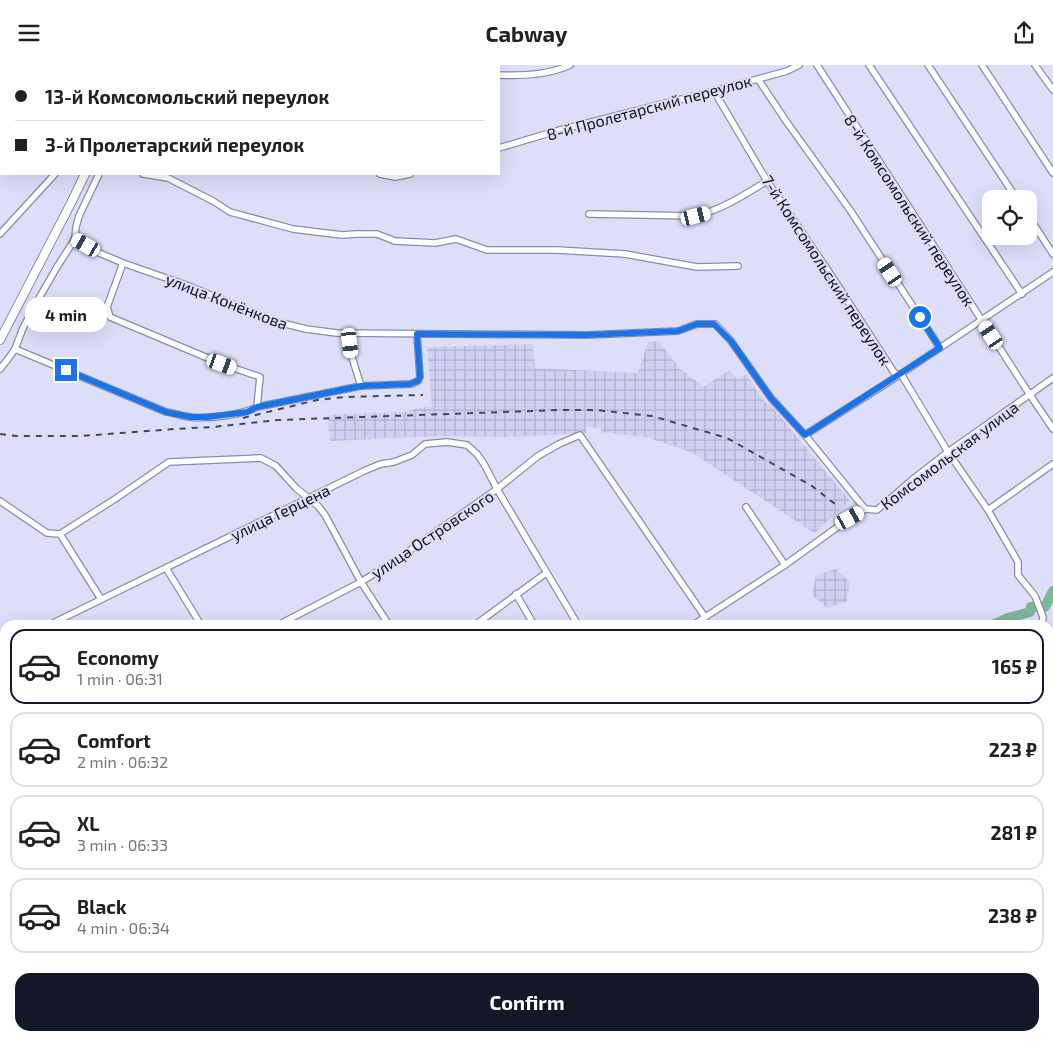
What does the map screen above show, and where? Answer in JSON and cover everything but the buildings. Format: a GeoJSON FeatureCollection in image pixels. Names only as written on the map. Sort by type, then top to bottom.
{"type":"FeatureCollection","features":[{"type":"Feature","properties":{"kind":"main road"},"geometry":{"type":"LineString","coordinates":[[0,340],[85,175]]}},
{"type":"Feature","properties":{"kind":"street"},"geometry":{"type":"LineString","coordinates":[[500,75],[536,74],[560,70],[570,65]]}},
{"type":"Feature","properties":{"kind":"street","name":"8-й Пролетарский переулок"},"geometry":{"type":"LineString","coordinates":[[500,148],[556,131],[787,71],[799,65]]}},
{"type":"Feature","properties":{"kind":"street","name":"8-й Комсомольский переулок"},"geometry":{"type":"LineString","coordinates":[[817,65],[1053,429]]}},
{"type":"Feature","properties":{"kind":"street"},"geometry":{"type":"LineString","coordinates":[[869,65],[1022,294]]}},
{"type":"Feature","properties":{"kind":"street"},"geometry":{"type":"LineString","coordinates":[[928,65],[1011,190]]}},
{"type":"Feature","properties":{"kind":"street"},"geometry":{"type":"LineString","coordinates":[[982,65],[1053,173]]}},
{"type":"Feature","properties":{"kind":"street"},"geometry":{"type":"LineString","coordinates":[[1035,65],[1053,90]]}},
{"type":"Feature","properties":{"kind":"street"},"geometry":{"type":"LineString","coordinates":[[758,79],[850,210],[940,348]]}},
{"type":"Feature","properties":{"kind":"street","name":"7-й Комсомольский переулок"},"geometry":{"type":"LineString","coordinates":[[714,91],[767,181],[895,374],[901,375],[948,452],[988,510],[1018,562],[1018,575],[1035,596],[1043,620]]}},
{"type":"Feature","properties":{"kind":"street"},"geometry":{"type":"LineString","coordinates":[[0,234],[54,175]]}},
{"type":"Feature","properties":{"kind":"street"},"geometry":{"type":"LineString","coordinates":[[0,369],[15,349],[34,307],[76,239],[76,227],[79,217],[100,175]]}},
{"type":"Feature","properties":{"kind":"street"},"geometry":{"type":"LineString","coordinates":[[149,175],[168,178],[230,212],[294,229],[342,235],[377,234],[395,241],[435,243],[456,239],[487,250],[557,250],[625,254],[697,267],[738,266]]}},
{"type":"Feature","properties":{"kind":"street"},"geometry":{"type":"LineString","coordinates":[[385,175],[395,177],[405,175]]}},
{"type":"Feature","properties":{"kind":"street"},"geometry":{"type":"LineString","coordinates":[[588,214],[696,216],[726,206],[767,181]]}},
{"type":"Feature","properties":{"kind":"street"},"geometry":{"type":"LineString","coordinates":[[1037,230],[1053,255]]}},
{"type":"Feature","properties":{"kind":"street","name":"улица Конёнкова"},"geometry":{"type":"LineString","coordinates":[[76,239],[98,252],[123,263],[186,285],[274,321],[306,329],[349,333],[587,335],[678,331],[697,324],[714,324],[731,341],[771,398],[805,435],[865,509]]}},
{"type":"Feature","properties":{"kind":"street"},"geometry":{"type":"LineString","coordinates":[[123,263],[107,307],[110,317],[222,364],[260,377],[257,407]]}},
{"type":"Feature","properties":{"kind":"street"},"geometry":{"type":"LineString","coordinates":[[805,435],[901,375],[1053,273]]}},
{"type":"Feature","properties":{"kind":"street"},"geometry":{"type":"LineString","coordinates":[[349,333],[351,354],[361,386]]}},
{"type":"Feature","properties":{"kind":"street"},"geometry":{"type":"LineString","coordinates":[[15,349],[166,412],[190,417],[208,417],[247,412],[257,407],[361,386],[410,384],[418,381],[420,377],[417,334]]}},
{"type":"Feature","properties":{"kind":"street","name":"Комсомольская улица"},"geometry":{"type":"LineString","coordinates":[[700,620],[785,565],[850,518],[865,509],[877,510],[948,452],[1053,378]]}},
{"type":"Feature","properties":{"kind":"street","name":"улица Островского"},"geometry":{"type":"LineString","coordinates":[[288,620],[361,582],[396,560],[497,489],[538,456],[559,443],[580,435],[705,617]]}},
{"type":"Feature","properties":{"kind":"street","name":"улица Герцена"},"geometry":{"type":"LineString","coordinates":[[59,620],[366,470],[412,455],[425,444],[447,442],[467,445],[477,454],[575,620]]}},
{"type":"Feature","properties":{"kind":"street"},"geometry":{"type":"LineString","coordinates":[[0,501],[48,533],[60,533],[115,499],[169,462],[261,458],[276,466],[296,489],[318,506],[325,515],[361,582],[386,620]]}},
{"type":"Feature","properties":{"kind":"street"},"geometry":{"type":"LineString","coordinates":[[988,510],[1053,464]]}},
{"type":"Feature","properties":{"kind":"street"},"geometry":{"type":"LineString","coordinates":[[746,507],[785,565]]}},
{"type":"Feature","properties":{"kind":"street"},"geometry":{"type":"LineString","coordinates":[[60,533],[101,599]]}},
{"type":"Feature","properties":{"kind":"street"},"geometry":{"type":"LineString","coordinates":[[166,568],[198,620]]}},
{"type":"Feature","properties":{"kind":"street"},"geometry":{"type":"LineString","coordinates":[[482,620],[546,573]]}},
{"type":"Feature","properties":{"kind":"street"},"geometry":{"type":"LineString","coordinates":[[516,595],[531,620]]}},
{"type":"Feature","properties":{"kind":"shaded area"},"geometry":{"type":"Polygon","coordinates":[[[659,341],[680,369],[704,387],[729,370],[738,380],[746,374],[766,404],[770,404],[850,501],[814,533],[696,455],[645,437],[601,432],[601,428],[586,427],[586,433],[510,437],[436,436],[330,441],[327,415],[405,412],[418,408],[432,407],[427,347],[533,344],[535,368],[638,373],[648,342],[659,341]]]}},
{"type":"Feature","properties":{"kind":"shaded area"},"geometry":{"type":"Polygon","coordinates":[[[836,569],[850,583],[846,602],[827,608],[812,595],[816,575],[836,569]]]}},
{"type":"Feature","properties":{"kind":"waterway"},"geometry":{"type":"LineString","coordinates":[[1003,620],[1030,612],[1031,607],[1045,607],[1053,591]]}},
{"type":"Feature","properties":{"kind":"railway"},"geometry":{"type":"LineString","coordinates":[[243,418],[317,400],[344,397],[423,395]]}},
{"type":"Feature","properties":{"kind":"railway"},"geometry":{"type":"LineString","coordinates":[[0,434],[16,436],[81,436],[213,427],[278,420],[596,410],[652,416],[727,438],[812,486],[835,504]]}},
{"type":"Feature","properties":{"kind":"route"},"geometry":{"type":"LineString","coordinates":[[66,370],[166,412],[190,417],[208,417],[247,412],[257,407],[361,386],[410,384],[418,381],[420,377],[417,334],[587,335],[678,331],[697,324],[714,324],[731,341],[771,398],[805,435],[901,375],[940,348],[920,317]]}}]}
